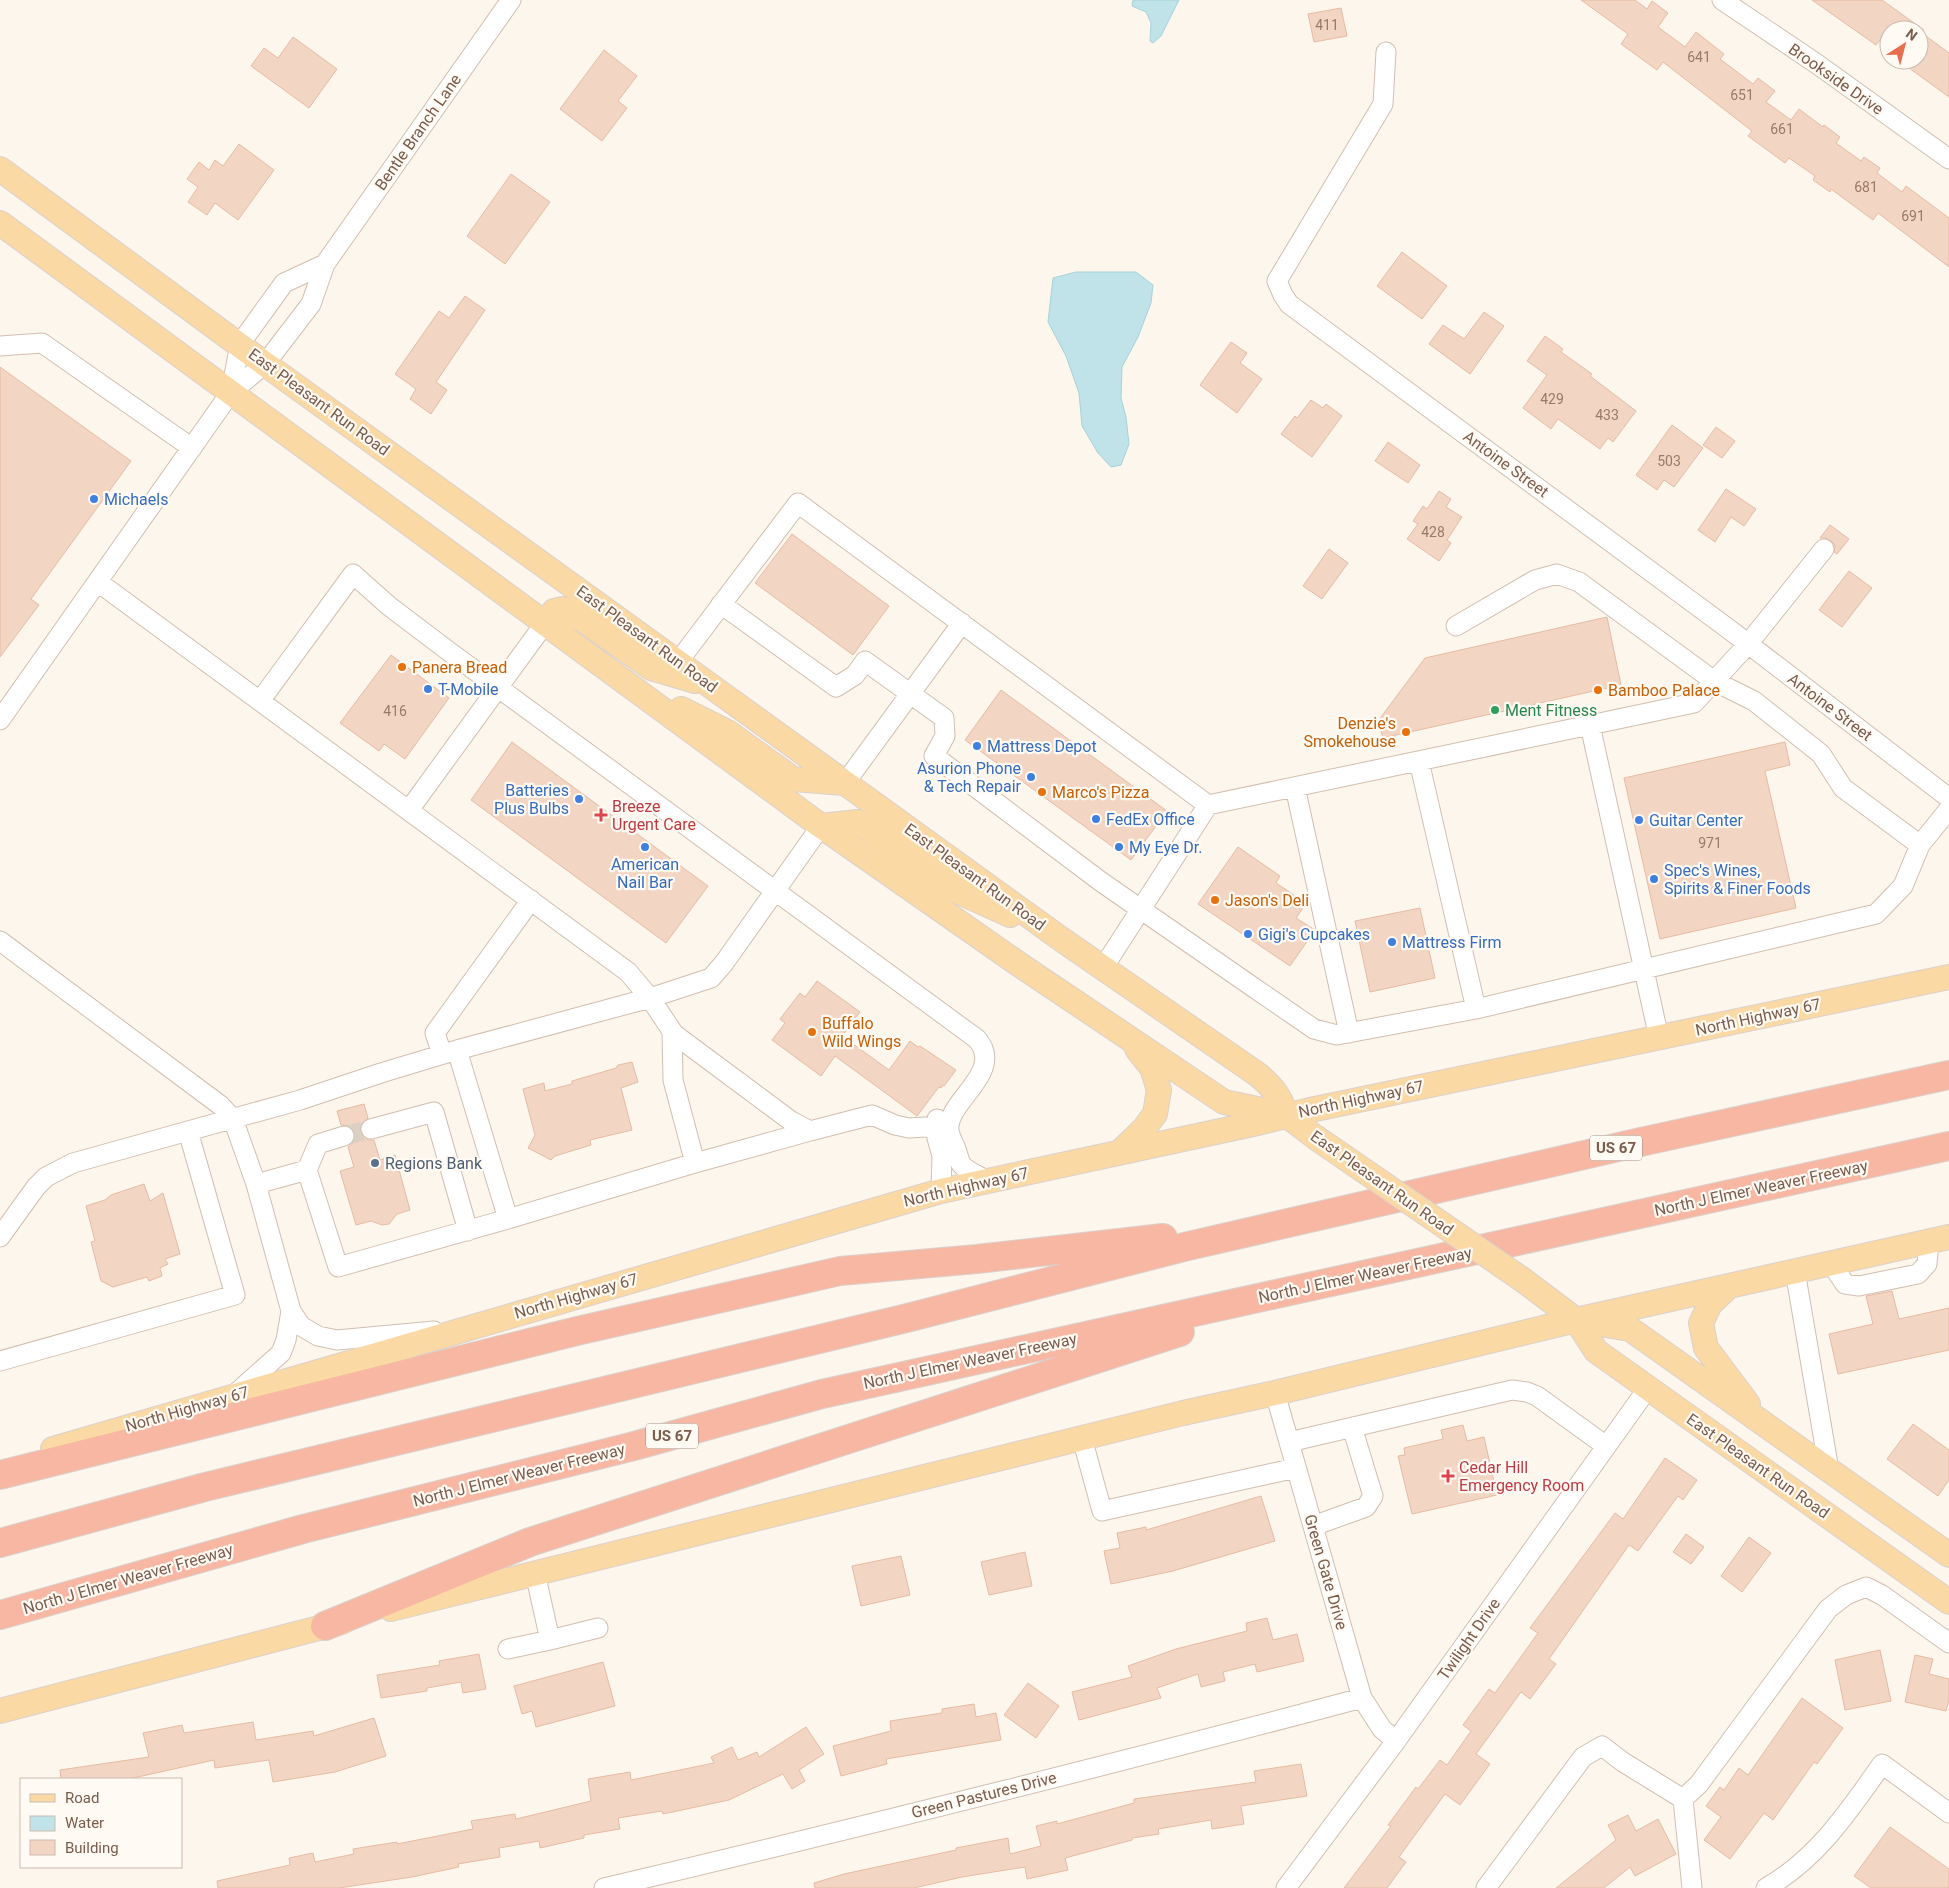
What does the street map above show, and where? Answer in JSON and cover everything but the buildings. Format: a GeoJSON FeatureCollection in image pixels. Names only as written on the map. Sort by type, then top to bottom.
{"type":"FeatureCollection","features":[{"type":"Feature","properties":{"kind":"highway","name":"US 67"},"geometry":{"type":"LineString","coordinates":[[0,1543],[205,1487],[907,1318],[1184,1247],[1627,1145],[1949,1075]]}},
{"type":"Feature","properties":{"kind":"highway","name":"North J Elmer Weaver Freeway"},"geometry":{"type":"LineString","coordinates":[[0,1615],[303,1529],[634,1446],[822,1394],[1949,1146]]}},
{"type":"Feature","properties":{"kind":"highway"},"geometry":{"type":"LineString","coordinates":[[0,1475],[577,1331],[840,1271],[977,1259],[1284,1224]]}},
{"type":"Feature","properties":{"kind":"highway"},"geometry":{"type":"LineString","coordinates":[[325,1626],[530,1542],[1348,1278]]}},
{"type":"Feature","properties":{"kind":"main road","name":"East Pleasant Run Road"},"geometry":{"type":"LineString","coordinates":[[0,168],[266,364],[844,783],[1061,939],[1257,1074],[1270,1085],[1282,1100],[1286,1115]]}},
{"type":"Feature","properties":{"kind":"main road","name":"East Pleasant Run Road"},"geometry":{"type":"LineString","coordinates":[[0,223],[821,826],[935,907],[1224,1102],[1286,1115],[1315,1137],[1524,1280],[1576,1320],[1596,1351],[1949,1602]]}},
{"type":"Feature","properties":{"kind":"main road"},"geometry":{"type":"LineString","coordinates":[[545,623],[554,611],[563,609],[586,622],[651,668],[709,684]]}},
{"type":"Feature","properties":{"kind":"main road"},"geometry":{"type":"LineString","coordinates":[[619,677],[729,733],[793,779],[844,783]]}},
{"type":"Feature","properties":{"kind":"main road"},"geometry":{"type":"LineString","coordinates":[[821,826],[858,822],[950,888],[1061,939]]}},
{"type":"Feature","properties":{"kind":"main road","name":"North Highway 67"},"geometry":{"type":"LineString","coordinates":[[0,1465],[942,1190],[1286,1115],[1949,977]]}},
{"type":"Feature","properties":{"kind":"main road"},"geometry":{"type":"LineString","coordinates":[[1120,1152],[1143,1130],[1155,1114],[1159,1090],[1152,1068],[1128,1038]]}},
{"type":"Feature","properties":{"kind":"main road"},"geometry":{"type":"LineString","coordinates":[[0,1710],[535,1572],[1183,1413],[1275,1393],[1576,1320],[1939,1239]]}},
{"type":"Feature","properties":{"kind":"main road"},"geometry":{"type":"LineString","coordinates":[[1730,1286],[1710,1304],[1701,1323],[1706,1348],[1765,1425]]}},
{"type":"Feature","properties":{"kind":"main road","name":"East Pleasant Run Road"},"geometry":{"type":"LineString","coordinates":[[1576,1320],[1630,1329],[1949,1555]]}},
{"type":"Feature","properties":{"kind":"street","name":"Bentle Branch Lane"},"geometry":{"type":"LineString","coordinates":[[231,392],[266,364],[311,304],[325,264],[511,0]]}},
{"type":"Feature","properties":{"kind":"street","name":"Brookside Drive"},"geometry":{"type":"LineString","coordinates":[[1722,0],[1817,64],[1949,159]]}},
{"type":"Feature","properties":{"kind":"street","name":"Antoine Street"},"geometry":{"type":"LineString","coordinates":[[1386,52],[1383,104],[1277,281],[1289,304],[1748,644],[1949,798]]}},
{"type":"Feature","properties":{"kind":"street","name":"Bentle Branch Lane"},"geometry":{"type":"LineString","coordinates":[[231,392],[240,344],[284,283],[325,264]]}},
{"type":"Feature","properties":{"kind":"street"},"geometry":{"type":"LineString","coordinates":[[0,346],[42,343],[192,448]]}},
{"type":"Feature","properties":{"kind":"street"},"geometry":{"type":"LineString","coordinates":[[0,720],[231,392]]}},
{"type":"Feature","properties":{"kind":"street"},"geometry":{"type":"LineString","coordinates":[[678,662],[798,503],[1208,805]]}},
{"type":"Feature","properties":{"kind":"street"},"geometry":{"type":"LineString","coordinates":[[1103,968],[1208,805],[1694,703],[1748,644],[1824,549]]}},
{"type":"Feature","properties":{"kind":"street"},"geometry":{"type":"LineString","coordinates":[[260,701],[353,574],[389,606],[977,1039],[986,1054],[980,1074],[968,1093],[952,1114],[937,1126],[909,1128],[895,1125],[872,1114],[695,1163],[508,1220],[338,1267],[306,1170],[318,1144],[344,1136]]}},
{"type":"Feature","properties":{"kind":"street"},"geometry":{"type":"LineString","coordinates":[[1456,626],[1535,580],[1556,574],[1579,582],[1714,681],[1754,701],[1821,754],[1843,788],[1920,845]]}},
{"type":"Feature","properties":{"kind":"street"},"geometry":{"type":"LineString","coordinates":[[98,582],[628,972],[650,998],[672,1031],[791,1121],[810,1131]]}},
{"type":"Feature","properties":{"kind":"street"},"geometry":{"type":"LineString","coordinates":[[722,604],[836,688],[854,676],[865,662],[944,718],[946,736],[934,756],[1100,881],[1314,1029],[1337,1035],[1476,1009],[1876,914],[1903,886],[1920,845],[1949,809]]}},
{"type":"Feature","properties":{"kind":"street"},"geometry":{"type":"LineString","coordinates":[[844,783],[962,622]]}},
{"type":"Feature","properties":{"kind":"street"},"geometry":{"type":"LineString","coordinates":[[409,810],[545,623]]}},
{"type":"Feature","properties":{"kind":"street"},"geometry":{"type":"LineString","coordinates":[[1590,725],[1660,1038]]}},
{"type":"Feature","properties":{"kind":"street"},"geometry":{"type":"LineString","coordinates":[[1419,761],[1476,1009]]}},
{"type":"Feature","properties":{"kind":"street"},"geometry":{"type":"LineString","coordinates":[[1295,787],[1349,1033]]}},
{"type":"Feature","properties":{"kind":"street"},"geometry":{"type":"LineString","coordinates":[[0,1237],[36,1187],[46,1177],[74,1162],[300,1100],[381,1072],[650,998],[711,978],[777,890],[821,826]]}},
{"type":"Feature","properties":{"kind":"street"},"geometry":{"type":"LineString","coordinates":[[508,1220],[449,1052],[435,1033],[531,900]]}},
{"type":"Feature","properties":{"kind":"street"},"geometry":{"type":"LineString","coordinates":[[0,941],[220,1105],[233,1119],[256,1184],[291,1311],[301,1326],[318,1336],[337,1340],[466,1328]]}},
{"type":"Feature","properties":{"kind":"street"},"geometry":{"type":"LineString","coordinates":[[672,1031],[673,1080],[695,1163]]}},
{"type":"Feature","properties":{"kind":"street"},"geometry":{"type":"LineString","coordinates":[[371,1129],[434,1112],[468,1230]]}},
{"type":"Feature","properties":{"kind":"street"},"geometry":{"type":"LineString","coordinates":[[937,1126],[962,1165],[987,1180]]}},
{"type":"Feature","properties":{"kind":"street"},"geometry":{"type":"LineString","coordinates":[[937,1126],[937,1138],[942,1156],[942,1190]]}},
{"type":"Feature","properties":{"kind":"street"},"geometry":{"type":"LineString","coordinates":[[0,1361],[235,1295],[188,1131]]}},
{"type":"Feature","properties":{"kind":"street"},"geometry":{"type":"LineString","coordinates":[[256,1184],[306,1170]]}},
{"type":"Feature","properties":{"kind":"street"},"geometry":{"type":"LineString","coordinates":[[1795,1271],[1829,1470]]}},
{"type":"Feature","properties":{"kind":"street"},"geometry":{"type":"LineString","coordinates":[[233,1396],[281,1354],[286,1340],[291,1311]]}},
{"type":"Feature","properties":{"kind":"street","name":"Twilight Drive"},"geometry":{"type":"LineString","coordinates":[[1286,1888],[1396,1741],[1648,1388]]}},
{"type":"Feature","properties":{"kind":"street"},"geometry":{"type":"LineString","coordinates":[[1289,1442],[1512,1390],[1528,1392],[1537,1396],[1606,1446]]}},
{"type":"Feature","properties":{"kind":"street","name":"Green Gate Drive"},"geometry":{"type":"LineString","coordinates":[[1275,1393],[1362,1698],[1382,1729],[1396,1741]]}},
{"type":"Feature","properties":{"kind":"street"},"geometry":{"type":"LineString","coordinates":[[1312,1526],[1366,1507],[1373,1496],[1352,1427]]}},
{"type":"Feature","properties":{"kind":"street"},"geometry":{"type":"LineString","coordinates":[[1082,1438],[1102,1511],[1296,1468]]}},
{"type":"Feature","properties":{"kind":"street"},"geometry":{"type":"LineString","coordinates":[[535,1572],[550,1640]]}},
{"type":"Feature","properties":{"kind":"street"},"geometry":{"type":"LineString","coordinates":[[1682,1799],[1699,1784],[1828,1609],[1846,1595],[1866,1587],[1882,1595],[1949,1643]]}},
{"type":"Feature","properties":{"kind":"street"},"geometry":{"type":"LineString","coordinates":[[508,1649],[598,1628]]}},
{"type":"Feature","properties":{"kind":"street","name":"Green Pastures Drive"},"geometry":{"type":"LineString","coordinates":[[604,1888],[783,1846],[1157,1752],[1362,1698]]}},
{"type":"Feature","properties":{"kind":"street"},"geometry":{"type":"LineString","coordinates":[[1486,1888],[1583,1757],[1602,1746],[1623,1762],[1682,1799]]}},
{"type":"Feature","properties":{"kind":"street"},"geometry":{"type":"LineString","coordinates":[[1766,1888],[1787,1876],[1822,1843],[1882,1764],[1949,1813]]}},
{"type":"Feature","properties":{"kind":"street"},"geometry":{"type":"LineString","coordinates":[[1682,1799],[1692,1888]]}},
{"type":"Feature","properties":{"kind":"water"},"geometry":{"type":"Polygon","coordinates":[[[1133,0],[1179,0],[1161,36],[1153,43],[1150,41],[1151,23],[1146,12],[1132,6],[1133,0]]]}},
{"type":"Feature","properties":{"kind":"water"},"geometry":{"type":"Polygon","coordinates":[[[1076,272],[1136,272],[1153,285],[1151,303],[1138,337],[1122,367],[1121,398],[1126,417],[1129,444],[1121,465],[1111,467],[1098,453],[1082,426],[1079,393],[1066,356],[1048,322],[1053,278],[1076,272]]]}},
{"type":"Feature","properties":{"kind":"tunnel"},"geometry":{"type":"LineString","coordinates":[[344,1136],[371,1129]]}},
{"type":"Feature","properties":{"kind":"place","name":"Michaels"},"geometry":{"type":"Point","coordinates":[94,499]}},
{"type":"Feature","properties":{"kind":"place","name":"Panera Bread"},"geometry":{"type":"Point","coordinates":[402,667]}},
{"type":"Feature","properties":{"kind":"place","name":"T-Mobile"},"geometry":{"type":"Point","coordinates":[428,689]}},
{"type":"Feature","properties":{"kind":"place","name":"Bamboo Palace"},"geometry":{"type":"Point","coordinates":[1598,690]}},
{"type":"Feature","properties":{"kind":"place","name":"Ment Fitness"},"geometry":{"type":"Point","coordinates":[1495,710]}},
{"type":"Feature","properties":{"kind":"place","name":"Denzie's Smokehouse"},"geometry":{"type":"Point","coordinates":[1406,732]}},
{"type":"Feature","properties":{"kind":"place","name":"Mattress Depot"},"geometry":{"type":"Point","coordinates":[977,746]}},
{"type":"Feature","properties":{"kind":"place","name":"Asurion Phone & Tech Repair"},"geometry":{"type":"Point","coordinates":[1031,777]}},
{"type":"Feature","properties":{"kind":"place","name":"Marco's Pizza"},"geometry":{"type":"Point","coordinates":[1042,792]}},
{"type":"Feature","properties":{"kind":"place","name":"Batteries Plus Bulbs"},"geometry":{"type":"Point","coordinates":[579,799]}},
{"type":"Feature","properties":{"kind":"place","name":"Breeze Urgent Care"},"geometry":{"type":"Point","coordinates":[601,815]}},
{"type":"Feature","properties":{"kind":"place","name":"FedEx Office"},"geometry":{"type":"Point","coordinates":[1096,819]}},
{"type":"Feature","properties":{"kind":"place","name":"Guitar Center"},"geometry":{"type":"Point","coordinates":[1639,820]}},
{"type":"Feature","properties":{"kind":"place","name":"American Nail Bar"},"geometry":{"type":"Point","coordinates":[645,847]}},
{"type":"Feature","properties":{"kind":"place","name":"My Eye Dr."},"geometry":{"type":"Point","coordinates":[1119,847]}},
{"type":"Feature","properties":{"kind":"place","name":"Spec's Wines, Spirits & Finer Foods"},"geometry":{"type":"Point","coordinates":[1654,879]}},
{"type":"Feature","properties":{"kind":"place","name":"Jason's Deli"},"geometry":{"type":"Point","coordinates":[1215,900]}},
{"type":"Feature","properties":{"kind":"place","name":"Gigi's Cupcakes"},"geometry":{"type":"Point","coordinates":[1248,934]}},
{"type":"Feature","properties":{"kind":"place","name":"Mattress Firm"},"geometry":{"type":"Point","coordinates":[1392,942]}},
{"type":"Feature","properties":{"kind":"place","name":"Buffalo Wild Wings"},"geometry":{"type":"Point","coordinates":[812,1032]}},
{"type":"Feature","properties":{"kind":"place","name":"Regions Bank"},"geometry":{"type":"Point","coordinates":[375,1163]}},
{"type":"Feature","properties":{"kind":"place","name":"Cedar Hill Emergency Room"},"geometry":{"type":"Point","coordinates":[1448,1476]}}]}
